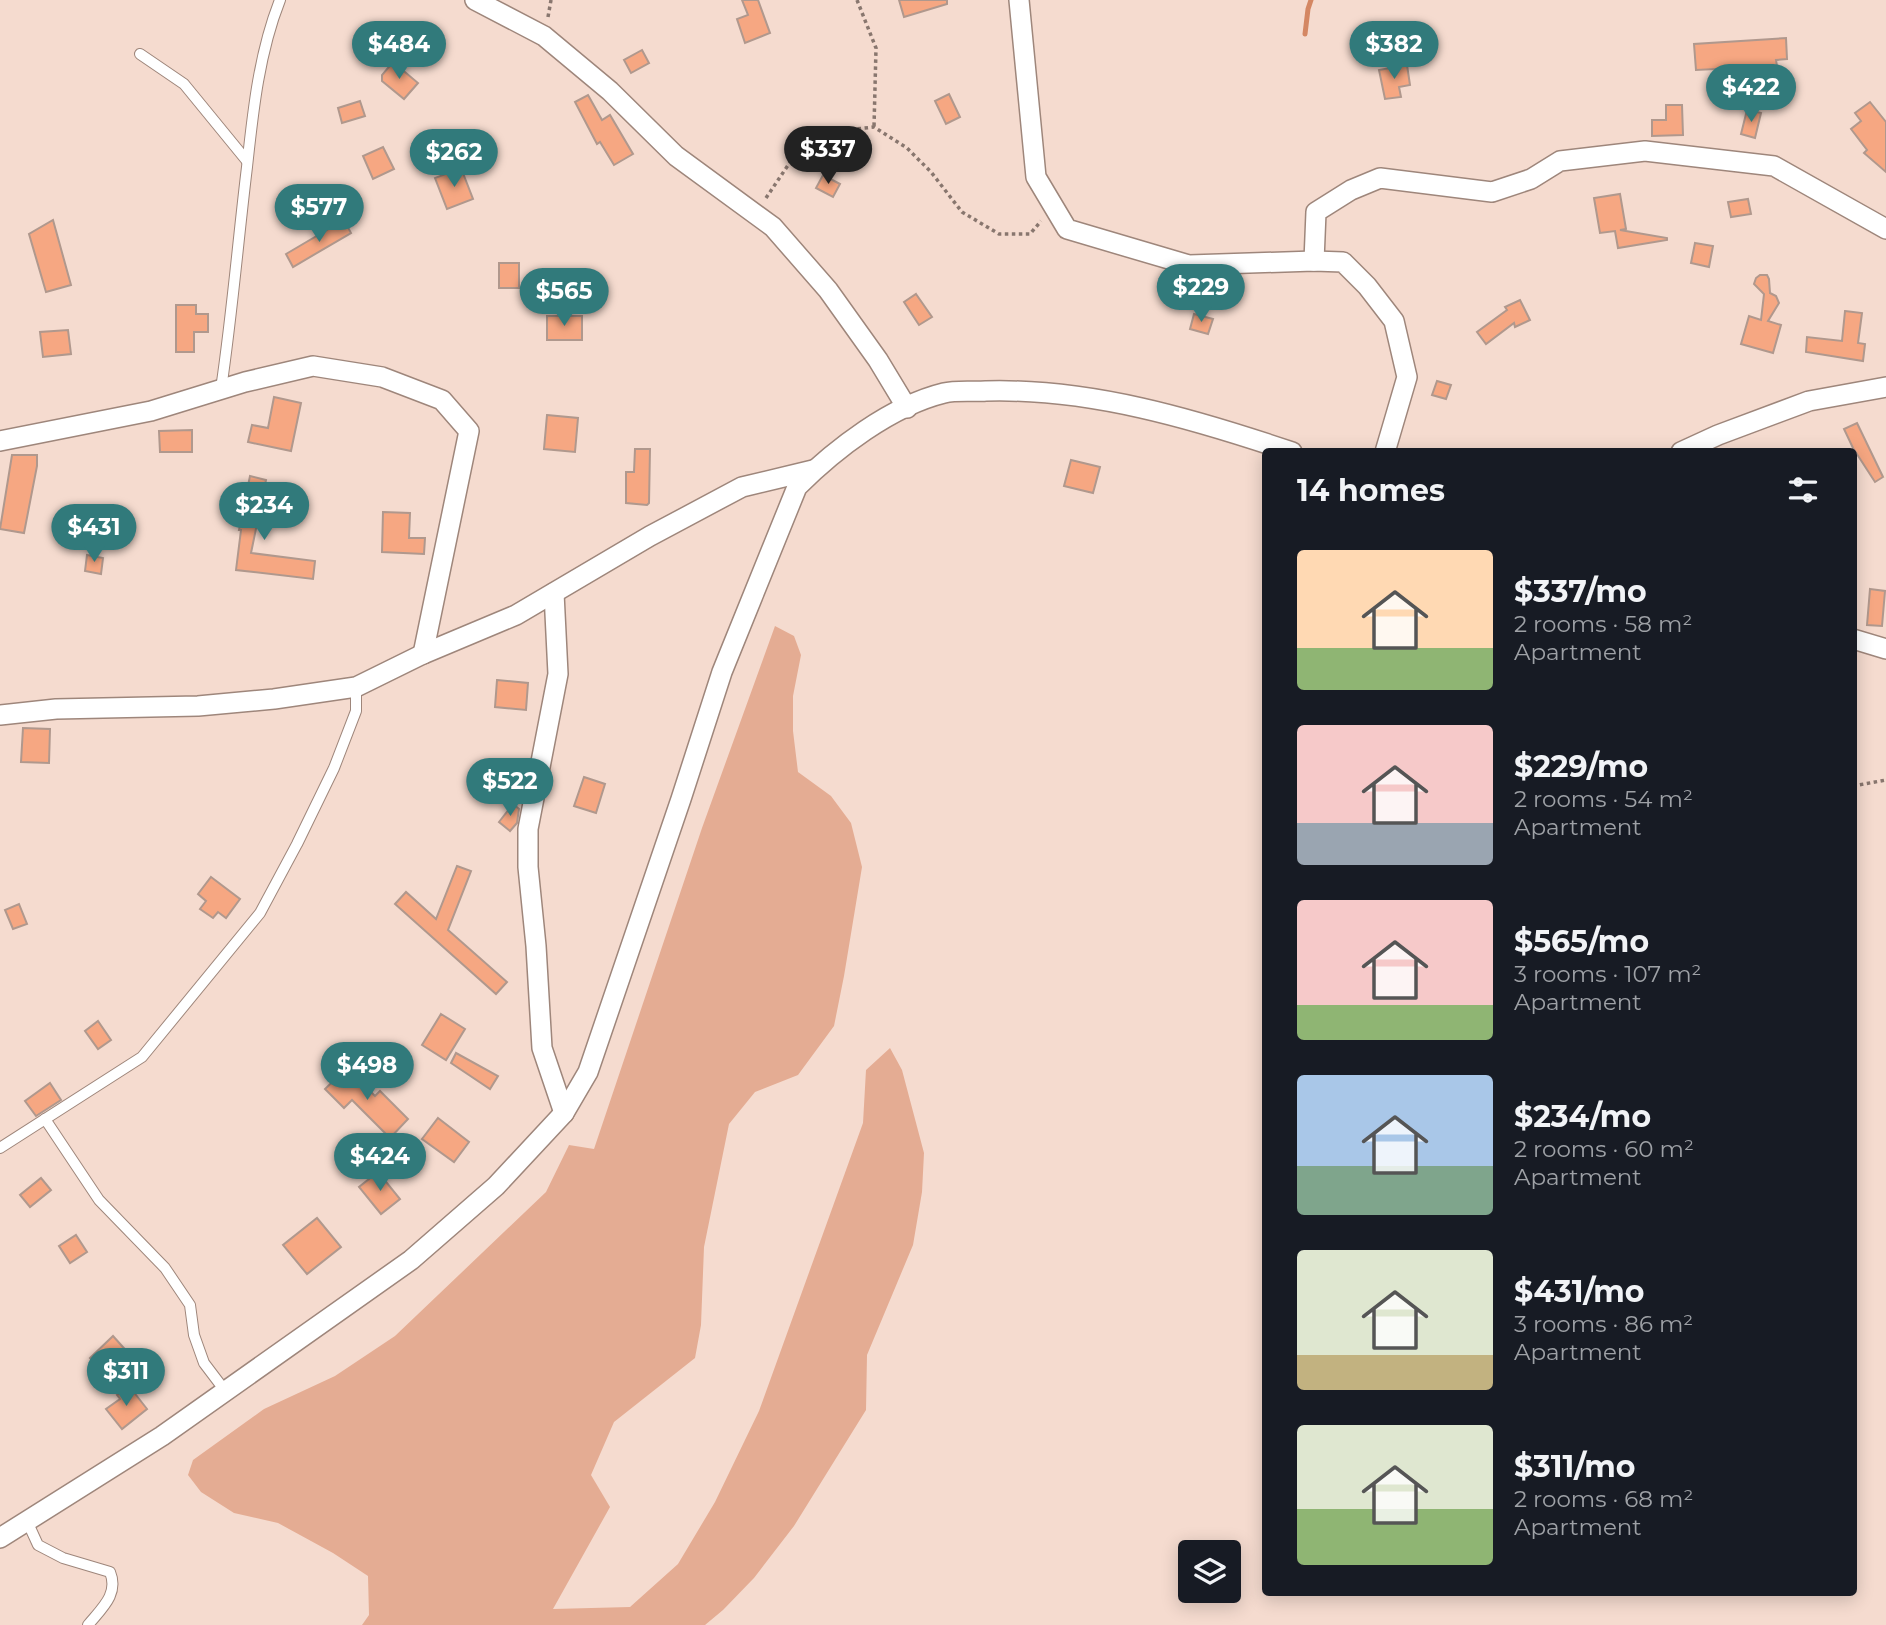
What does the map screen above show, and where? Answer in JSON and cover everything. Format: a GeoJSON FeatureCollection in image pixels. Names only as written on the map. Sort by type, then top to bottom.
{"type":"FeatureCollection","features":[{"type":"Feature","properties":{"kind":"street"},"geometry":{"type":"LineString","coordinates":[[475,0],[544,36],[610,91],[676,156],[773,227],[828,290],[878,360],[907,408]]}},
{"type":"Feature","properties":{"kind":"street"},"geometry":{"type":"LineString","coordinates":[[1019,0],[1035,177],[1067,229],[1189,265],[1343,262],[1367,286],[1394,321],[1407,377],[1386,448]]}},
{"type":"Feature","properties":{"kind":"street"},"geometry":{"type":"LineString","coordinates":[[1314,261],[1316,212],[1351,190],[1380,177],[1492,192],[1531,179],[1560,161],[1645,151],[1774,166],[1886,229]]}},
{"type":"Feature","properties":{"kind":"street"},"geometry":{"type":"LineString","coordinates":[[0,441],[151,411],[221,389],[313,366],[382,377],[442,400],[469,432],[423,654]]}},
{"type":"Feature","properties":{"kind":"street"},"geometry":{"type":"LineString","coordinates":[[1690,448],[1808,401],[1886,387]]}},
{"type":"Feature","properties":{"kind":"street"},"geometry":{"type":"LineString","coordinates":[[0,1538],[162,1436],[411,1260],[496,1186],[564,1113],[588,1072],[722,672],[797,487],[814,470],[861,432],[907,408],[944,393],[1026,390],[1149,408],[1279,448]]}},
{"type":"Feature","properties":{"kind":"street"},"geometry":{"type":"LineString","coordinates":[[0,715],[56,709],[198,706],[274,699],[356,687],[423,654],[516,615],[650,536],[742,486],[814,470]]}},
{"type":"Feature","properties":{"kind":"street"},"geometry":{"type":"LineString","coordinates":[[554,593],[558,674],[528,829],[528,867],[542,1048],[564,1113]]}},
{"type":"Feature","properties":{"kind":"street"},"geometry":{"type":"LineString","coordinates":[[1857,640],[1886,649]]}},
{"type":"Feature","properties":{"kind":"lane"},"geometry":{"type":"LineString","coordinates":[[221,389],[230,332],[254,104],[271,23],[280,0]]}},
{"type":"Feature","properties":{"kind":"lane"},"geometry":{"type":"LineString","coordinates":[[139,54],[184,84],[247,160]]}},
{"type":"Feature","properties":{"kind":"lane"},"geometry":{"type":"LineString","coordinates":[[0,1149],[142,1057],[260,913],[334,768],[356,711],[356,687]]}},
{"type":"Feature","properties":{"kind":"lane"},"geometry":{"type":"LineString","coordinates":[[45,1119],[99,1200],[165,1268],[190,1305],[194,1335],[204,1363],[226,1392]]}},
{"type":"Feature","properties":{"kind":"lane"},"geometry":{"type":"LineString","coordinates":[[27,1521],[38,1545],[63,1558],[110,1572],[115,1583],[110,1597],[88,1625]]}},
{"type":"Feature","properties":{"kind":"path"},"geometry":{"type":"LineString","coordinates":[[858,0],[876,48],[874,128]]}},
{"type":"Feature","properties":{"kind":"path"},"geometry":{"type":"LineString","coordinates":[[755,215],[809,134],[874,128],[907,148],[931,172],[962,212],[999,234],[1030,234],[1054,207]]}},
{"type":"Feature","properties":{"kind":"path"},"geometry":{"type":"LineString","coordinates":[[1857,785],[1886,780]]}},
{"type":"Feature","properties":{"kind":"shaded area"},"geometry":{"type":"Polygon","coordinates":[[[775,626],[794,636],[801,655],[793,696],[793,731],[798,772],[831,796],[851,823],[862,867],[834,1026],[798,1075],[755,1092],[729,1124],[704,1247],[701,1325],[695,1358],[614,1422],[591,1475],[610,1507],[553,1609],[630,1607],[678,1564],[715,1502],[759,1411],[863,1123],[866,1070],[890,1048],[902,1070],[924,1153],[922,1192],[913,1245],[867,1355],[866,1410],[794,1526],[754,1578],[705,1625],[362,1625],[369,1615],[368,1576],[278,1523],[234,1513],[201,1492],[188,1475],[193,1460],[264,1409],[335,1376],[395,1336],[546,1192],[569,1145],[594,1149],[702,828],[775,626]]]}},
{"type":"Feature","properties":{"kind":"building"},"geometry":{"type":"Polygon","coordinates":[[[742,0],[758,0],[770,33],[745,43],[737,19],[748,15],[742,0]]]}},
{"type":"Feature","properties":{"kind":"building"},"geometry":{"type":"Polygon","coordinates":[[[899,0],[947,0],[947,4],[904,17],[899,0]]]}},
{"type":"Feature","properties":{"kind":"building"},"geometry":{"type":"Polygon","coordinates":[[[1786,38],[1787,59],[1776,60],[1777,66],[1696,70],[1694,44],[1786,38]]]}},
{"type":"Feature","properties":{"kind":"building"},"geometry":{"type":"Polygon","coordinates":[[[642,50],[649,63],[631,73],[624,60],[642,50]]]}},
{"type":"Feature","properties":{"kind":"building"},"geometry":{"type":"Polygon","coordinates":[[[393,62],[418,83],[404,99],[382,81],[382,75],[393,62]]]}},
{"type":"Feature","properties":{"kind":"building"},"geometry":{"type":"Polygon","coordinates":[[[1407,65],[1410,85],[1399,87],[1401,97],[1385,99],[1379,70],[1407,65]]]}},
{"type":"Feature","properties":{"kind":"building"},"geometry":{"type":"Polygon","coordinates":[[[949,94],[960,117],[946,124],[935,101],[949,94]]]}},
{"type":"Feature","properties":{"kind":"building"},"geometry":{"type":"Polygon","coordinates":[[[588,95],[602,120],[610,115],[633,154],[614,165],[600,142],[597,144],[575,102],[588,95]]]}},
{"type":"Feature","properties":{"kind":"building"},"geometry":{"type":"Polygon","coordinates":[[[360,101],[365,116],[342,123],[338,108],[360,101]]]}},
{"type":"Feature","properties":{"kind":"building"},"geometry":{"type":"Polygon","coordinates":[[[1870,102],[1886,122],[1886,172],[1864,153],[1867,150],[1851,129],[1861,121],[1855,113],[1870,102]]]}},
{"type":"Feature","properties":{"kind":"building"},"geometry":{"type":"Polygon","coordinates":[[[1666,105],[1682,105],[1683,135],[1652,136],[1652,120],[1666,120],[1666,105]]]}},
{"type":"Feature","properties":{"kind":"building"},"geometry":{"type":"Polygon","coordinates":[[[1747,110],[1761,113],[1755,138],[1741,134],[1747,110]]]}},
{"type":"Feature","properties":{"kind":"building"},"geometry":{"type":"Polygon","coordinates":[[[383,147],[394,169],[373,179],[363,156],[383,147]]]}},
{"type":"Feature","properties":{"kind":"building"},"geometry":{"type":"Polygon","coordinates":[[[461,168],[473,199],[447,209],[435,178],[461,168]]]}},
{"type":"Feature","properties":{"kind":"building"},"geometry":{"type":"Polygon","coordinates":[[[823,175],[840,184],[833,197],[816,188],[823,175]]]}},
{"type":"Feature","properties":{"kind":"building"},"geometry":{"type":"Polygon","coordinates":[[[1620,194],[1626,229],[1620,230],[1667,240],[1618,248],[1615,231],[1600,233],[1594,198],[1620,194]]]}},
{"type":"Feature","properties":{"kind":"building"},"geometry":{"type":"Polygon","coordinates":[[[1748,199],[1751,214],[1731,217],[1728,202],[1748,199]]]}},
{"type":"Feature","properties":{"kind":"building"},"geometry":{"type":"Polygon","coordinates":[[[53,220],[71,285],[46,292],[29,234],[53,220]]]}},
{"type":"Feature","properties":{"kind":"building"},"geometry":{"type":"Polygon","coordinates":[[[344,220],[351,233],[293,267],[286,254],[344,220]]]}},
{"type":"Feature","properties":{"kind":"building"},"geometry":{"type":"Polygon","coordinates":[[[1695,243],[1713,246],[1709,267],[1691,263],[1695,243]]]}},
{"type":"Feature","properties":{"kind":"building"},"geometry":{"type":"Polygon","coordinates":[[[499,263],[519,263],[519,288],[499,288],[499,263]]]}},
{"type":"Feature","properties":{"kind":"building"},"geometry":{"type":"Polygon","coordinates":[[[1760,275],[1767,275],[1770,293],[1776,296],[1779,303],[1768,321],[1781,325],[1773,353],[1741,344],[1749,316],[1761,320],[1764,294],[1754,284],[1760,275]]]}},
{"type":"Feature","properties":{"kind":"building"},"geometry":{"type":"Polygon","coordinates":[[[916,294],[932,317],[919,325],[904,302],[916,294]]]}},
{"type":"Feature","properties":{"kind":"building"},"geometry":{"type":"Polygon","coordinates":[[[1520,300],[1530,320],[1515,327],[1514,323],[1486,344],[1477,332],[1507,310],[1505,307],[1520,300]]]}},
{"type":"Feature","properties":{"kind":"building"},"geometry":{"type":"Polygon","coordinates":[[[176,305],[196,305],[196,314],[208,314],[208,332],[194,332],[194,352],[176,352],[176,305]]]}},
{"type":"Feature","properties":{"kind":"building"},"geometry":{"type":"Polygon","coordinates":[[[1845,311],[1862,313],[1858,343],[1865,344],[1863,361],[1806,352],[1807,337],[1842,341],[1845,311]]]}},
{"type":"Feature","properties":{"kind":"building"},"geometry":{"type":"Polygon","coordinates":[[[1194,314],[1213,319],[1208,334],[1190,329],[1194,314]]]}},
{"type":"Feature","properties":{"kind":"building"},"geometry":{"type":"Polygon","coordinates":[[[547,316],[582,316],[582,340],[547,340],[547,316]]]}},
{"type":"Feature","properties":{"kind":"building"},"geometry":{"type":"Polygon","coordinates":[[[68,330],[71,354],[43,357],[40,332],[68,330]]]}},
{"type":"Feature","properties":{"kind":"building"},"geometry":{"type":"Polygon","coordinates":[[[1437,381],[1451,385],[1446,399],[1432,395],[1437,381]]]}},
{"type":"Feature","properties":{"kind":"building"},"geometry":{"type":"Polygon","coordinates":[[[274,397],[301,403],[291,451],[248,442],[252,425],[268,428],[274,397]]]}},
{"type":"Feature","properties":{"kind":"building"},"geometry":{"type":"Polygon","coordinates":[[[547,415],[578,418],[575,452],[544,449],[547,415]]]}},
{"type":"Feature","properties":{"kind":"building"},"geometry":{"type":"Polygon","coordinates":[[[1857,423],[1883,477],[1875,482],[1844,429],[1857,423]]]}},
{"type":"Feature","properties":{"kind":"building"},"geometry":{"type":"Polygon","coordinates":[[[192,430],[192,452],[160,452],[159,431],[192,430]]]}},
{"type":"Feature","properties":{"kind":"building"},"geometry":{"type":"Polygon","coordinates":[[[635,449],[650,449],[647,505],[626,503],[626,472],[634,472],[635,449]]]}},
{"type":"Feature","properties":{"kind":"building"},"geometry":{"type":"Polygon","coordinates":[[[12,455],[37,455],[24,533],[0,529],[12,455]]]}},
{"type":"Feature","properties":{"kind":"building"},"geometry":{"type":"Polygon","coordinates":[[[1071,460],[1100,467],[1093,493],[1064,486],[1071,460]]]}},
{"type":"Feature","properties":{"kind":"building"},"geometry":{"type":"Polygon","coordinates":[[[250,476],[266,480],[251,553],[315,561],[313,579],[236,570],[239,530],[250,476]]]}},
{"type":"Feature","properties":{"kind":"building"},"geometry":{"type":"Polygon","coordinates":[[[383,512],[410,513],[409,538],[425,538],[424,554],[382,552],[383,512]]]}},
{"type":"Feature","properties":{"kind":"building"},"geometry":{"type":"Polygon","coordinates":[[[87,555],[103,558],[101,574],[85,571],[87,555]]]}},
{"type":"Feature","properties":{"kind":"building"},"geometry":{"type":"Polygon","coordinates":[[[1870,589],[1885,591],[1882,626],[1867,625],[1870,589]]]}},
{"type":"Feature","properties":{"kind":"building"},"geometry":{"type":"Polygon","coordinates":[[[497,680],[528,683],[526,710],[495,707],[497,680]]]}},
{"type":"Feature","properties":{"kind":"building"},"geometry":{"type":"Polygon","coordinates":[[[23,728],[50,729],[49,763],[21,762],[23,728]]]}},
{"type":"Feature","properties":{"kind":"building"},"geometry":{"type":"Polygon","coordinates":[[[492,761],[512,769],[506,785],[486,777],[492,761]]]}},
{"type":"Feature","properties":{"kind":"building"},"geometry":{"type":"Polygon","coordinates":[[[584,777],[605,784],[596,813],[574,806],[584,777]]]}},
{"type":"Feature","properties":{"kind":"building"},"geometry":{"type":"Polygon","coordinates":[[[513,804],[519,809],[517,823],[510,831],[499,822],[513,804]]]}},
{"type":"Feature","properties":{"kind":"building"},"geometry":{"type":"Polygon","coordinates":[[[457,866],[471,871],[448,930],[507,982],[496,994],[395,904],[406,892],[436,919],[457,866]]]}},
{"type":"Feature","properties":{"kind":"building"},"geometry":{"type":"Polygon","coordinates":[[[211,877],[240,899],[226,918],[218,912],[213,918],[200,909],[206,901],[198,894],[211,877]]]}},
{"type":"Feature","properties":{"kind":"building"},"geometry":{"type":"Polygon","coordinates":[[[19,904],[27,924],[13,929],[5,910],[19,904]]]}},
{"type":"Feature","properties":{"kind":"building"},"geometry":{"type":"Polygon","coordinates":[[[441,1014],[465,1029],[446,1060],[422,1045],[441,1014]]]}},
{"type":"Feature","properties":{"kind":"building"},"geometry":{"type":"Polygon","coordinates":[[[98,1021],[111,1040],[98,1049],[85,1031],[98,1021]]]}},
{"type":"Feature","properties":{"kind":"building"},"geometry":{"type":"Polygon","coordinates":[[[456,1053],[498,1076],[490,1089],[451,1063],[456,1053]]]}},
{"type":"Feature","properties":{"kind":"building"},"geometry":{"type":"Polygon","coordinates":[[[347,1068],[375,1096],[380,1091],[408,1119],[390,1138],[352,1100],[344,1108],[325,1089],[347,1068]]]}},
{"type":"Feature","properties":{"kind":"building"},"geometry":{"type":"Polygon","coordinates":[[[50,1083],[61,1100],[36,1116],[25,1101],[50,1083]]]}},
{"type":"Feature","properties":{"kind":"building"},"geometry":{"type":"Polygon","coordinates":[[[438,1118],[469,1142],[454,1162],[422,1139],[438,1118]]]}},
{"type":"Feature","properties":{"kind":"building"},"geometry":{"type":"Polygon","coordinates":[[[378,1172],[400,1199],[381,1214],[359,1187],[378,1172]]]}},
{"type":"Feature","properties":{"kind":"building"},"geometry":{"type":"Polygon","coordinates":[[[41,1178],[51,1190],[30,1207],[20,1195],[41,1178]]]}},
{"type":"Feature","properties":{"kind":"building"},"geometry":{"type":"Polygon","coordinates":[[[317,1218],[341,1247],[307,1274],[283,1245],[317,1218]]]}},
{"type":"Feature","properties":{"kind":"building"},"geometry":{"type":"Polygon","coordinates":[[[76,1235],[87,1252],[70,1263],[59,1246],[76,1235]]]}},
{"type":"Feature","properties":{"kind":"building"},"geometry":{"type":"Polygon","coordinates":[[[113,1336],[131,1356],[108,1378],[90,1358],[113,1336]]]}},
{"type":"Feature","properties":{"kind":"building"},"geometry":{"type":"Polygon","coordinates":[[[129,1386],[147,1409],[122,1429],[106,1409],[120,1399],[117,1395],[129,1386]]]}},
{"type":"Feature","properties":{"kind":"waterway"},"geometry":{"type":"LineString","coordinates":[[1305,34],[1311,0]]}}]}
